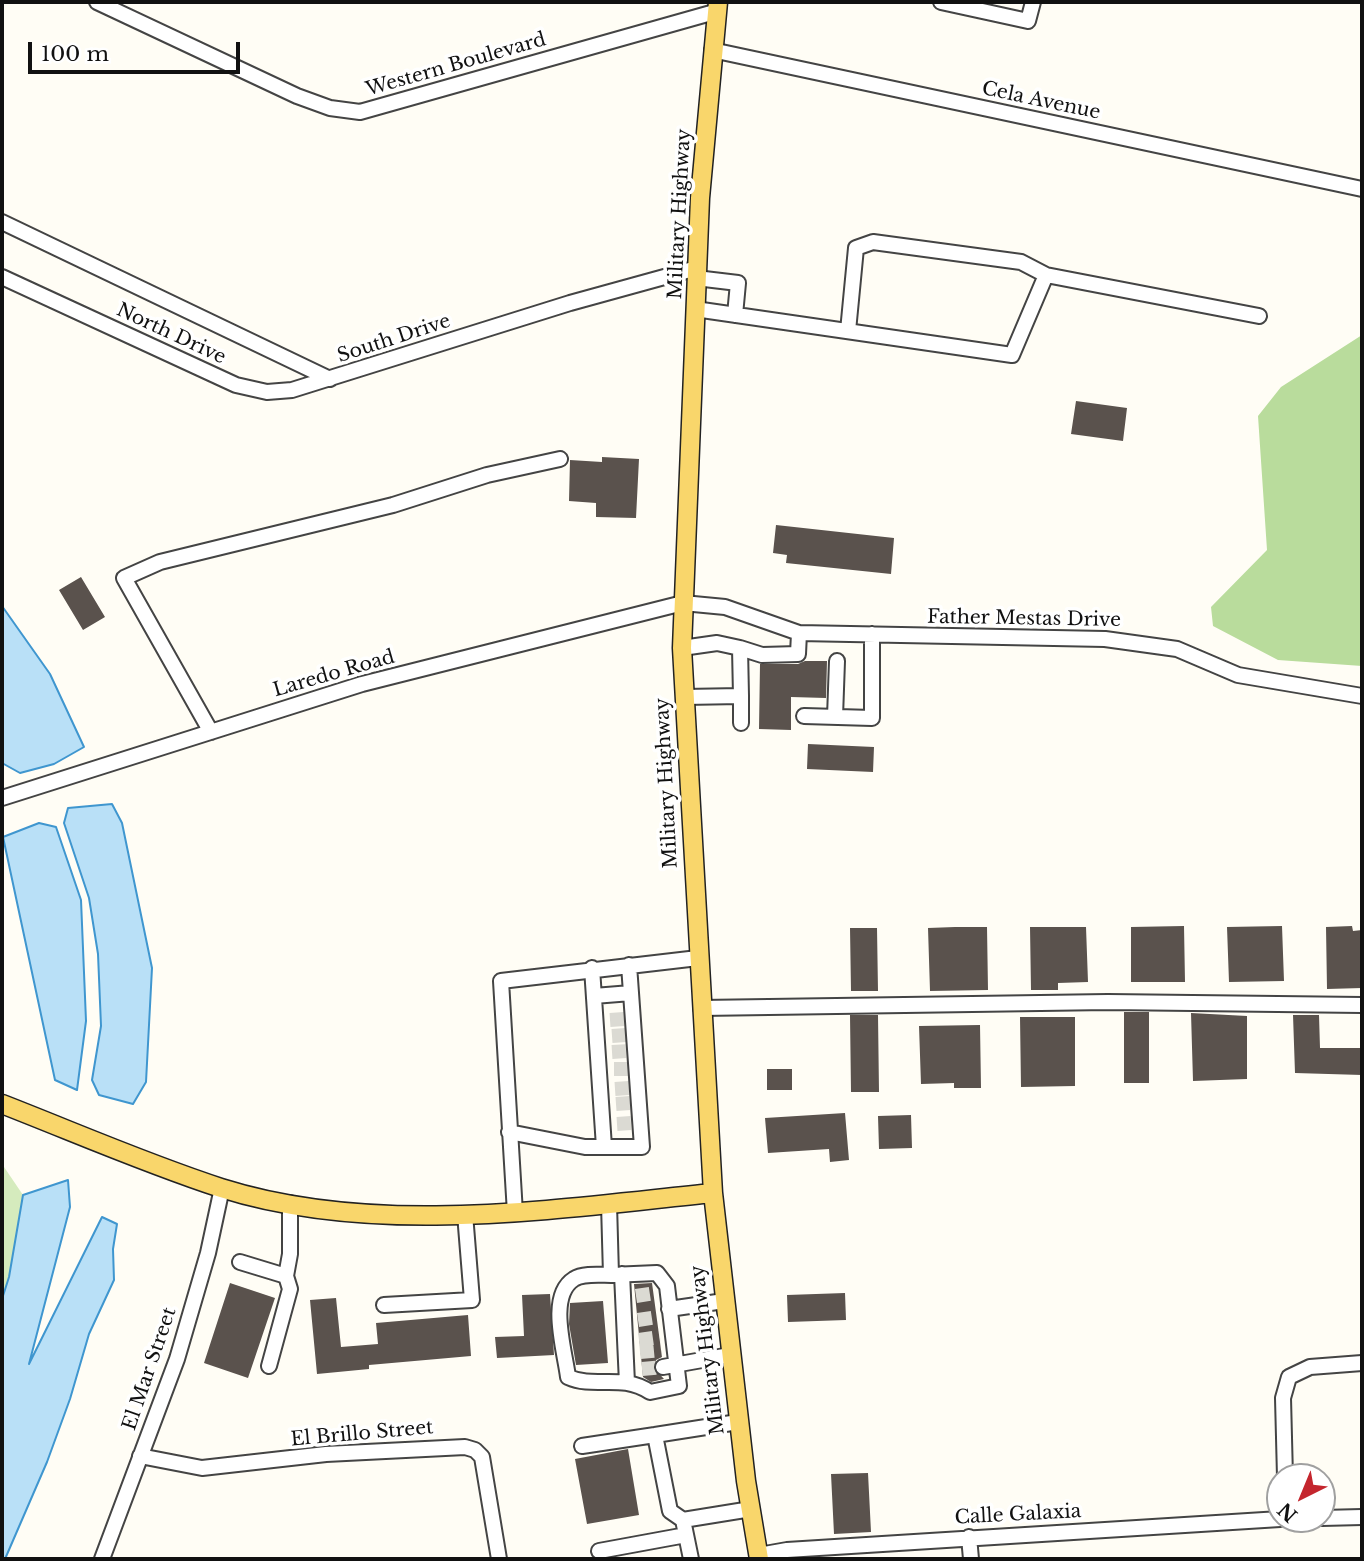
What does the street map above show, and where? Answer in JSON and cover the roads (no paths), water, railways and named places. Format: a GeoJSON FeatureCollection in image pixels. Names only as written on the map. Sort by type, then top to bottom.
{"type":"FeatureCollection","features":[{"type":"Feature","properties":{"kind":"main road","name":"Military Highway"},"geometry":{"type":"LineString","coordinates":[[718,6],[712,50],[697,273],[682,648],[713,1193],[738,1422],[759,1557]]}},
{"type":"Feature","properties":{"kind":"main road"},"geometry":{"type":"LineString","coordinates":[[2,1104],[222,1188],[290,1203],[404,1214],[515,1213],[713,1193]]}},
{"type":"Feature","properties":{"kind":"street","name":"Western Boulevard"},"geometry":{"type":"LineString","coordinates":[[97,2],[296,96],[330,108],[360,112],[718,6]]}},
{"type":"Feature","properties":{"kind":"street"},"geometry":{"type":"LineString","coordinates":[[941,2],[1028,21],[1033,2]]}},
{"type":"Feature","properties":{"kind":"street","name":"Cela Avenue"},"geometry":{"type":"LineString","coordinates":[[712,50],[1362,189]]}},
{"type":"Feature","properties":{"kind":"street","name":"South Drive"},"geometry":{"type":"LineString","coordinates":[[2,222],[330,379],[570,303],[697,273]]}},
{"type":"Feature","properties":{"kind":"street"},"geometry":{"type":"LineString","coordinates":[[848,331],[856,248],[873,242],[1021,262],[1046,275],[1259,316]]}},
{"type":"Feature","properties":{"kind":"street"},"geometry":{"type":"LineString","coordinates":[[697,273],[738,283],[735,315]]}},
{"type":"Feature","properties":{"kind":"street"},"geometry":{"type":"LineString","coordinates":[[695,309],[1012,355],[1046,275]]}},
{"type":"Feature","properties":{"kind":"street","name":"North Drive"},"geometry":{"type":"LineString","coordinates":[[2,277],[236,385],[267,393],[330,379]]}},
{"type":"Feature","properties":{"kind":"street"},"geometry":{"type":"LineString","coordinates":[[211,732],[124,578],[160,562],[393,505],[487,475],[560,459]]}},
{"type":"Feature","properties":{"kind":"street","name":"Father Mestas Drive"},"geometry":{"type":"LineString","coordinates":[[683,603],[725,607],[799,632],[1143,642],[1177,649],[1238,675],[1362,696]]}},
{"type":"Feature","properties":{"kind":"street","name":"Laredo Road"},"geometry":{"type":"LineString","coordinates":[[2,798],[362,684],[683,603]]}},
{"type":"Feature","properties":{"kind":"street"},"geometry":{"type":"LineString","coordinates":[[682,648],[717,643],[762,655],[798,654],[799,632]]}},
{"type":"Feature","properties":{"kind":"street"},"geometry":{"type":"LineString","coordinates":[[804,716],[872,718],[872,634]]}},
{"type":"Feature","properties":{"kind":"street"},"geometry":{"type":"LineString","coordinates":[[740,648],[741,723]]}},
{"type":"Feature","properties":{"kind":"street"},"geometry":{"type":"LineString","coordinates":[[835,717],[837,661]]}},
{"type":"Feature","properties":{"kind":"street"},"geometry":{"type":"LineString","coordinates":[[684,697],[741,695]]}},
{"type":"Feature","properties":{"kind":"street"},"geometry":{"type":"LineString","coordinates":[[515,1213],[501,981],[592,968],[698,958]]}},
{"type":"Feature","properties":{"kind":"street"},"geometry":{"type":"LineString","coordinates":[[604,1147],[621,1096],[620,1069],[631,1051],[617,1036],[616,1020],[631,993],[629,965]]}},
{"type":"Feature","properties":{"kind":"street"},"geometry":{"type":"LineString","coordinates":[[509,1132],[585,1147],[642,1147],[636,1123],[621,1096],[620,1069],[605,1052],[617,1036],[616,1020],[594,996],[592,968]]}},
{"type":"Feature","properties":{"kind":"street"},"geometry":{"type":"LineString","coordinates":[[594,996],[631,993]]}},
{"type":"Feature","properties":{"kind":"street"},"geometry":{"type":"LineString","coordinates":[[701,1008],[1108,1002],[1362,1005]]}},
{"type":"Feature","properties":{"kind":"street","name":"El Mar Street"},"geometry":{"type":"LineString","coordinates":[[102,1559],[177,1359],[208,1253],[222,1188]]}},
{"type":"Feature","properties":{"kind":"street"},"geometry":{"type":"LineString","coordinates":[[269,1366],[290,1289],[286,1276],[290,1254],[290,1203]]}},
{"type":"Feature","properties":{"kind":"street"},"geometry":{"type":"LineString","coordinates":[[609,1204],[617,1275],[629,1296],[633,1346],[627,1376]]}},
{"type":"Feature","properties":{"kind":"street"},"geometry":{"type":"LineString","coordinates":[[384,1304],[472,1300],[465,1214]]}},
{"type":"Feature","properties":{"kind":"street"},"geometry":{"type":"LineString","coordinates":[[240,1262],[286,1276]]}},
{"type":"Feature","properties":{"kind":"street"},"geometry":{"type":"LineString","coordinates":[[627,1376],[650,1392],[679,1386],[668,1351],[666,1315],[657,1273],[576,1277],[564,1288],[559,1304],[568,1377],[582,1384],[627,1376],[642,1368]]}},
{"type":"Feature","properties":{"kind":"street"},"geometry":{"type":"LineString","coordinates":[[666,1315],[724,1301]]}},
{"type":"Feature","properties":{"kind":"street"},"geometry":{"type":"LineString","coordinates":[[668,1351],[730,1355]]}},
{"type":"Feature","properties":{"kind":"street"},"geometry":{"type":"LineString","coordinates":[[1285,1463],[1283,1398],[1289,1377],[1310,1367],[1362,1363]]}},
{"type":"Feature","properties":{"kind":"street"},"geometry":{"type":"LineString","coordinates":[[582,1446],[738,1422]]}},
{"type":"Feature","properties":{"kind":"street"},"geometry":{"type":"LineString","coordinates":[[655,1435],[670,1511],[684,1520],[751,1509]]}},
{"type":"Feature","properties":{"kind":"street","name":"El Brillo Street"},"geometry":{"type":"LineString","coordinates":[[140,1456],[202,1468],[326,1454],[465,1447],[475,1450],[482,1457],[499,1559]]}},
{"type":"Feature","properties":{"kind":"street"},"geometry":{"type":"LineString","coordinates":[[1336,1518],[1362,1517]]}},
{"type":"Feature","properties":{"kind":"street"},"geometry":{"type":"LineString","coordinates":[[684,1520],[691,1559]]}},
{"type":"Feature","properties":{"kind":"street","name":"Calle Galaxia"},"geometry":{"type":"LineString","coordinates":[[759,1557],[787,1550],[1266,1520]]}},
{"type":"Feature","properties":{"kind":"street"},"geometry":{"type":"LineString","coordinates":[[599,1551],[686,1535]]}},
{"type":"Feature","properties":{"kind":"street"},"geometry":{"type":"LineString","coordinates":[[969,1537],[971,1559]]}},
{"type":"Feature","properties":{"kind":"water"},"geometry":{"type":"Polygon","coordinates":[[[2,606],[50,674],[84,747],[54,764],[20,773],[2,763],[2,606]]]}},
{"type":"Feature","properties":{"kind":"water"},"geometry":{"type":"Polygon","coordinates":[[[112,804],[122,823],[152,968],[146,1082],[133,1104],[99,1095],[92,1080],[101,1026],[98,954],[89,898],[64,823],[68,808],[112,804]]]}},
{"type":"Feature","properties":{"kind":"water"},"geometry":{"type":"Polygon","coordinates":[[[39,823],[56,827],[81,900],[86,1021],[77,1090],[55,1080],[3,837],[39,823]]]}},
{"type":"Feature","properties":{"kind":"water"},"geometry":{"type":"Polygon","coordinates":[[[68,1180],[70,1207],[29,1364],[102,1217],[117,1224],[113,1249],[114,1280],[89,1334],[70,1399],[47,1462],[5,1559],[2,1559],[2,1299],[9,1277],[23,1195],[68,1180]]]}},
{"type":"Feature","properties":{"kind":"tunnel"},"geometry":{"type":"LineString","coordinates":[[610,1020],[625,1019]]}},
{"type":"Feature","properties":{"kind":"tunnel"},"geometry":{"type":"LineString","coordinates":[[612,1036],[626,1035]]}},
{"type":"Feature","properties":{"kind":"tunnel"},"geometry":{"type":"LineString","coordinates":[[612,1052],[628,1051]]}},
{"type":"Feature","properties":{"kind":"tunnel"},"geometry":{"type":"LineString","coordinates":[[614,1069],[629,1069]]}},
{"type":"Feature","properties":{"kind":"tunnel"},"geometry":{"type":"LineString","coordinates":[[615,1089],[630,1088]]}},
{"type":"Feature","properties":{"kind":"tunnel"},"geometry":{"type":"LineString","coordinates":[[616,1104],[630,1103]]}},
{"type":"Feature","properties":{"kind":"tunnel"},"geometry":{"type":"LineString","coordinates":[[617,1124],[632,1123]]}},
{"type":"Feature","properties":{"kind":"tunnel"},"geometry":{"type":"LineString","coordinates":[[636,1296],[656,1293]]}},
{"type":"Feature","properties":{"kind":"tunnel"},"geometry":{"type":"LineString","coordinates":[[638,1320],[658,1317]]}},
{"type":"Feature","properties":{"kind":"tunnel"},"geometry":{"type":"LineString","coordinates":[[639,1340],[660,1337]]}},
{"type":"Feature","properties":{"kind":"tunnel"},"geometry":{"type":"LineString","coordinates":[[640,1352],[661,1350]]}},
{"type":"Feature","properties":{"kind":"tunnel"},"geometry":{"type":"LineString","coordinates":[[642,1369],[663,1367]]}}]}
